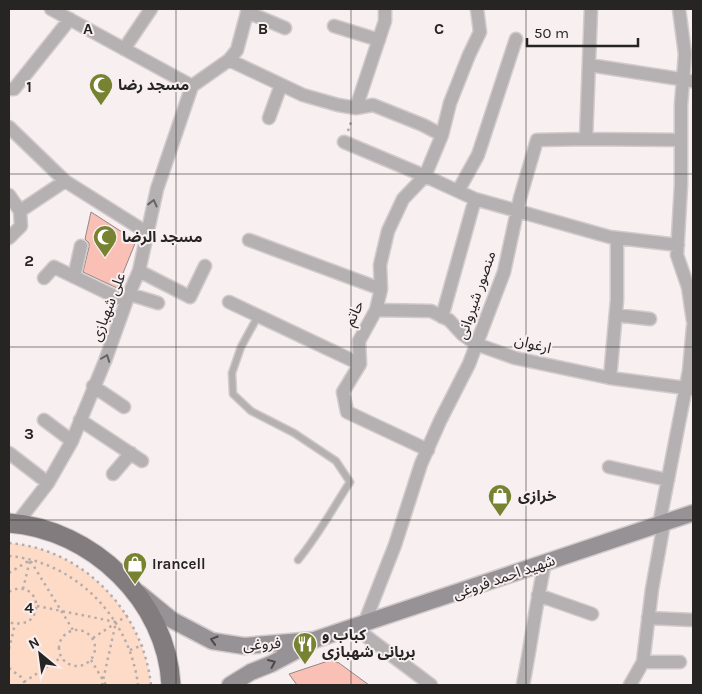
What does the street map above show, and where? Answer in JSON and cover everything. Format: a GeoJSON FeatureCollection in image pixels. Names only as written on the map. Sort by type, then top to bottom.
{"type":"FeatureCollection","features":[{"type":"Feature","properties":{"kind":"main road","name":"شهید احمد فروغی"},"geometry":{"type":"LineString","coordinates":[[314,640],[693,513]]}},
{"type":"Feature","properties":{"kind":"main road"},"geometry":{"type":"LineString","coordinates":[[13,523],[53,532],[80,544],[116,570],[144,604],[161,638],[168,660],[172,685]]}},
{"type":"Feature","properties":{"kind":"main road","name":"فروغی"},"geometry":{"type":"LineString","coordinates":[[131,587],[172,620],[212,641],[250,646],[314,640]]}},
{"type":"Feature","properties":{"kind":"main road","name":"فروغی"},"geometry":{"type":"LineString","coordinates":[[230,685],[314,640]]}},
{"type":"Feature","properties":{"kind":"main road"},"geometry":{"type":"LineString","coordinates":[[250,646],[246,650],[244,662],[252,672]]}},
{"type":"Feature","properties":{"kind":"street"},"geometry":{"type":"LineString","coordinates":[[52,9],[192,86],[228,60],[237,50],[247,11],[285,28]]}},
{"type":"Feature","properties":{"kind":"street"},"geometry":{"type":"LineString","coordinates":[[124,49],[150,9]]}},
{"type":"Feature","properties":{"kind":"street"},"geometry":{"type":"LineString","coordinates":[[356,108],[385,21],[385,9]]}},
{"type":"Feature","properties":{"kind":"street"},"geometry":{"type":"LineString","coordinates":[[425,176],[442,135],[450,103],[468,56],[480,32],[477,9]]}},
{"type":"Feature","properties":{"kind":"street"},"geometry":{"type":"LineString","coordinates":[[592,9],[586,139],[681,140]]}},
{"type":"Feature","properties":{"kind":"street"},"geometry":{"type":"LineString","coordinates":[[679,9],[687,25],[685,54],[688,80],[681,140],[678,255],[688,287],[693,321]]}},
{"type":"Feature","properties":{"kind":"street"},"geometry":{"type":"LineString","coordinates":[[9,89],[14,89],[70,19]]}},
{"type":"Feature","properties":{"kind":"street"},"geometry":{"type":"LineString","coordinates":[[334,26],[379,40]]}},
{"type":"Feature","properties":{"kind":"street"},"geometry":{"type":"LineString","coordinates":[[458,191],[478,155],[516,39]]}},
{"type":"Feature","properties":{"kind":"street"},"geometry":{"type":"LineString","coordinates":[[228,60],[302,95],[356,108],[373,105],[423,125],[442,135]]}},
{"type":"Feature","properties":{"kind":"street"},"geometry":{"type":"LineString","coordinates":[[589,65],[688,80]]}},
{"type":"Feature","properties":{"kind":"street"},"geometry":{"type":"LineString","coordinates":[[269,118],[281,85]]}},
{"type":"Feature","properties":{"kind":"street","name":"علی شهبازی"},"geometry":{"type":"LineString","coordinates":[[13,523],[48,484],[72,441],[93,386],[105,361],[138,271],[157,188],[192,86]]}},
{"type":"Feature","properties":{"kind":"street"},"geometry":{"type":"LineString","coordinates":[[9,127],[66,181],[146,232]]}},
{"type":"Feature","properties":{"kind":"street","name":"منصور شیروانی"},"geometry":{"type":"LineString","coordinates":[[360,625],[395,545],[421,464],[440,420],[469,364],[504,272],[537,140],[586,139]]}},
{"type":"Feature","properties":{"kind":"street"},"geometry":{"type":"LineString","coordinates":[[344,142],[475,199],[617,238],[678,245]]}},
{"type":"Feature","properties":{"kind":"street","name":"حاتم"},"geometry":{"type":"LineString","coordinates":[[360,364],[359,340],[376,310],[381,289],[380,265],[388,231],[403,199],[425,176]]}},
{"type":"Feature","properties":{"kind":"street"},"geometry":{"type":"LineString","coordinates":[[20,210],[66,181]]}},
{"type":"Feature","properties":{"kind":"street"},"geometry":{"type":"LineString","coordinates":[[9,195],[20,210],[21,226],[9,238]]}},
{"type":"Feature","properties":{"kind":"street"},"geometry":{"type":"LineString","coordinates":[[442,316],[475,199]]}},
{"type":"Feature","properties":{"kind":"street"},"geometry":{"type":"LineString","coordinates":[[610,378],[616,315],[617,238]]}},
{"type":"Feature","properties":{"kind":"street"},"geometry":{"type":"LineString","coordinates":[[249,240],[381,289]]}},
{"type":"Feature","properties":{"kind":"street"},"geometry":{"type":"LineString","coordinates":[[74,277],[81,246]]}},
{"type":"Feature","properties":{"kind":"street"},"geometry":{"type":"LineString","coordinates":[[44,278],[54,266],[118,298],[128,294],[158,303]]}},
{"type":"Feature","properties":{"kind":"street"},"geometry":{"type":"LineString","coordinates":[[138,271],[190,297],[205,266]]}},
{"type":"Feature","properties":{"kind":"street"},"geometry":{"type":"LineString","coordinates":[[229,302],[360,364],[342,392],[347,412],[428,450]]}},
{"type":"Feature","properties":{"kind":"street","name":"ارغوان"},"geometry":{"type":"LineString","coordinates":[[376,310],[431,311],[449,320],[462,334],[476,344],[515,358],[610,378],[689,388]]}},
{"type":"Feature","properties":{"kind":"street"},"geometry":{"type":"LineString","coordinates":[[616,315],[650,319]]}},
{"type":"Feature","properties":{"kind":"street"},"geometry":{"type":"LineString","coordinates":[[630,685],[643,662],[668,480],[689,388],[693,327]]}},
{"type":"Feature","properties":{"kind":"street"},"geometry":{"type":"LineString","coordinates":[[93,386],[124,407]]}},
{"type":"Feature","properties":{"kind":"street"},"geometry":{"type":"LineString","coordinates":[[44,420],[72,441]]}},
{"type":"Feature","properties":{"kind":"street"},"geometry":{"type":"LineString","coordinates":[[80,420],[142,461]]}},
{"type":"Feature","properties":{"kind":"street"},"geometry":{"type":"LineString","coordinates":[[9,453],[48,484]]}},
{"type":"Feature","properties":{"kind":"street"},"geometry":{"type":"LineString","coordinates":[[114,474],[130,453]]}},
{"type":"Feature","properties":{"kind":"street"},"geometry":{"type":"LineString","coordinates":[[609,467],[668,480]]}},
{"type":"Feature","properties":{"kind":"street"},"geometry":{"type":"LineString","coordinates":[[524,685],[545,563]]}},
{"type":"Feature","properties":{"kind":"street"},"geometry":{"type":"LineString","coordinates":[[538,595],[592,614]]}},
{"type":"Feature","properties":{"kind":"street"},"geometry":{"type":"LineString","coordinates":[[648,618],[693,620]]}},
{"type":"Feature","properties":{"kind":"street"},"geometry":{"type":"LineString","coordinates":[[360,625],[431,685]]}},
{"type":"Feature","properties":{"kind":"street"},"geometry":{"type":"LineString","coordinates":[[643,662],[680,662]]}},
{"type":"Feature","properties":{"kind":"lane"},"geometry":{"type":"LineString","coordinates":[[258,316],[241,347],[232,373],[233,394],[251,411],[294,433],[336,461],[350,482],[314,540],[298,560]]}},
{"type":"Feature","properties":{"kind":"path"},"geometry":{"type":"LineString","coordinates":[[344,142],[356,108]]}},
{"type":"Feature","properties":{"kind":"path"},"geometry":{"type":"LineString","coordinates":[[9,543],[34,547],[52,553],[70,562],[102,585],[127,615],[142,645],[152,685]]}},
{"type":"Feature","properties":{"kind":"path"},"geometry":{"type":"LineString","coordinates":[[9,556],[30,560],[59,571],[85,588],[102,604],[116,622],[130,650],[138,685]]}},
{"type":"Feature","properties":{"kind":"path"},"geometry":{"type":"LineString","coordinates":[[9,573],[30,560]]}},
{"type":"Feature","properties":{"kind":"path"},"geometry":{"type":"LineString","coordinates":[[23,589],[30,560]]}},
{"type":"Feature","properties":{"kind":"path"},"geometry":{"type":"LineString","coordinates":[[30,560],[73,630]]}},
{"type":"Feature","properties":{"kind":"path"},"geometry":{"type":"LineString","coordinates":[[9,592],[23,589],[33,595],[37,606],[36,612],[28,622],[22,625],[9,622]]}},
{"type":"Feature","properties":{"kind":"path"},"geometry":{"type":"LineString","coordinates":[[92,638],[144,604]]}},
{"type":"Feature","properties":{"kind":"path"},"geometry":{"type":"LineString","coordinates":[[37,606],[116,622]]}},
{"type":"Feature","properties":{"kind":"path"},"geometry":{"type":"LineString","coordinates":[[103,681],[116,622]]}},
{"type":"Feature","properties":{"kind":"path"},"geometry":{"type":"LineString","coordinates":[[9,649],[15,624]]}},
{"type":"Feature","properties":{"kind":"path"},"geometry":{"type":"LineString","coordinates":[[73,630],[84,631],[92,638],[95,649],[90,660],[79,666],[72,665],[62,657],[59,651],[59,644],[62,638],[73,630]]}},
{"type":"Feature","properties":{"kind":"path"},"geometry":{"type":"LineString","coordinates":[[9,668],[25,683],[62,657]]}},
{"type":"Feature","properties":{"kind":"path"},"geometry":{"type":"LineString","coordinates":[[90,660],[104,685]]}},
{"type":"Feature","properties":{"kind":"shaded area"},"geometry":{"type":"Polygon","coordinates":[[[9,543],[36,548],[62,557],[85,571],[105,589],[122,610],[136,633],[146,658],[151,685],[9,685],[9,543]]]}},
{"type":"Feature","properties":{"kind":"building","name":"مسجد الرضا"},"geometry":{"type":"Polygon","coordinates":[[[91,212],[136,241],[117,288],[83,272],[89,247],[89,243],[85,239],[91,212]]]}},
{"type":"Feature","properties":{"kind":"building"},"geometry":{"type":"Polygon","coordinates":[[[331,660],[339,663],[369,685],[297,685],[289,674],[331,660]]]}},
{"type":"Feature","properties":{"kind":"place","name":"مسجد رضا"},"geometry":{"type":"Point","coordinates":[101,106]}},
{"type":"Feature","properties":{"kind":"place","name":"مسجد الرضا"},"geometry":{"type":"Point","coordinates":[105,258]}},
{"type":"Feature","properties":{"kind":"place","name":"خرازی"},"geometry":{"type":"Point","coordinates":[500,517]}},
{"type":"Feature","properties":{"kind":"place","name":"Irancell"},"geometry":{"type":"Point","coordinates":[135,585]}},
{"type":"Feature","properties":{"kind":"place","name":"کباب و بریانی شهبازی"},"geometry":{"type":"Point","coordinates":[305,665]}}]}
